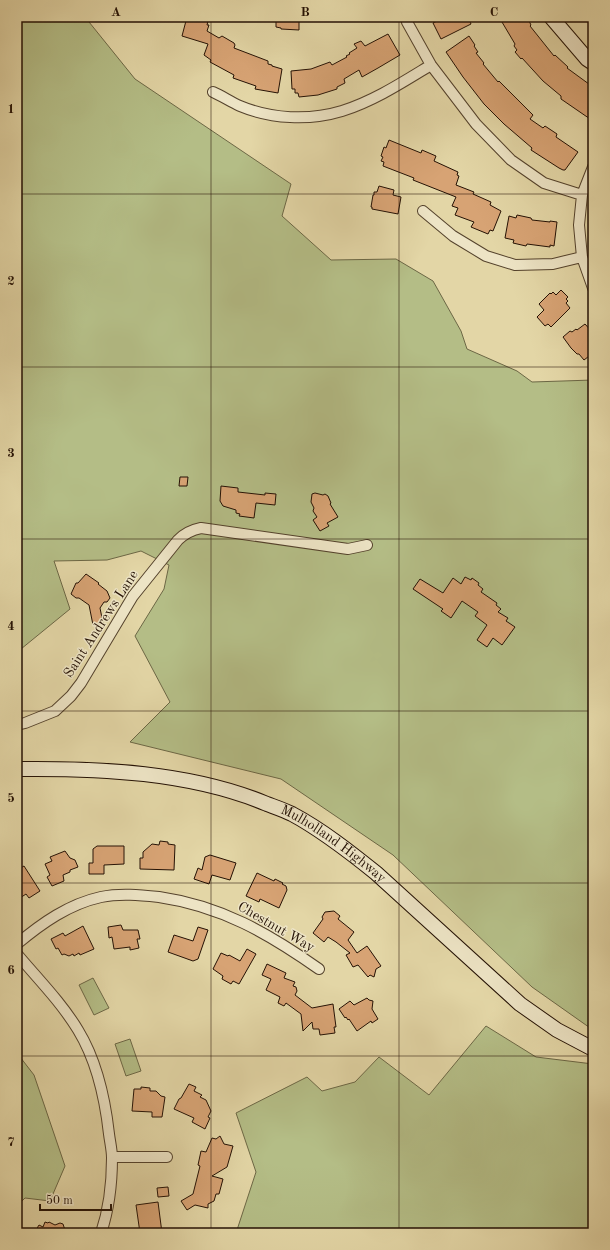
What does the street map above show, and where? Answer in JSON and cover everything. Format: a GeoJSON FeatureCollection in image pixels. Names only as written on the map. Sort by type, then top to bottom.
{"type":"FeatureCollection","features":[{"type":"Feature","properties":{"kind":"main road"},"geometry":{"type":"LineString","coordinates":[[551,17],[587,59],[593,63]]}},
{"type":"Feature","properties":{"kind":"main road","name":"Mulholland Highway"},"geometry":{"type":"LineString","coordinates":[[17,769],[81,770],[183,780],[219,787],[251,797],[292,814],[353,854],[376,873],[520,1004],[557,1030],[593,1049]]}},
{"type":"Feature","properties":{"kind":"street"},"geometry":{"type":"LineString","coordinates":[[406,17],[431,65],[476,124],[511,160],[544,183],[582,194]]}},
{"type":"Feature","properties":{"kind":"street"},"geometry":{"type":"LineString","coordinates":[[213,92],[240,106],[261,112],[280,116],[312,117],[342,111],[374,98],[431,65]]}},
{"type":"Feature","properties":{"kind":"street"},"geometry":{"type":"LineString","coordinates":[[593,167],[582,194],[579,225],[582,257],[593,288]]}},
{"type":"Feature","properties":{"kind":"street"},"geometry":{"type":"LineString","coordinates":[[423,211],[453,236],[486,256],[508,263],[515,265],[552,264],[582,257]]}},
{"type":"Feature","properties":{"kind":"street","name":"Saint Andrews Lane"},"geometry":{"type":"LineString","coordinates":[[17,724],[25,723],[56,711],[71,696],[81,683],[133,596],[178,540],[188,532],[201,528],[348,549],[367,545]]}},
{"type":"Feature","properties":{"kind":"street","name":"Chestnut Way"},"geometry":{"type":"LineString","coordinates":[[17,944],[39,926],[59,913],[80,903],[102,897],[125,894],[146,895],[192,904],[231,917],[274,939],[318,969]]}},
{"type":"Feature","properties":{"kind":"street"},"geometry":{"type":"LineString","coordinates":[[17,954],[58,1001],[78,1030],[92,1057],[106,1107],[112,1157],[110,1190],[102,1233]]}},
{"type":"Feature","properties":{"kind":"street"},"geometry":{"type":"LineString","coordinates":[[112,1157],[167,1157]]}},
{"type":"Feature","properties":{"kind":"green space"},"geometry":{"type":"Polygon","coordinates":[[[17,17],[85,17],[135,79],[291,184],[282,216],[331,260],[396,259],[433,281],[461,331],[467,349],[517,371],[532,382],[593,380],[593,1030],[532,987],[393,855],[281,779],[130,742],[170,702],[135,636],[164,589],[169,565],[141,551],[107,560],[54,561],[70,609],[21,649],[17,649],[17,17]]]}},
{"type":"Feature","properties":{"kind":"green space"},"geometry":{"type":"Polygon","coordinates":[[[93,978],[109,1008],[94,1015],[79,985],[93,978]]]}},
{"type":"Feature","properties":{"kind":"green space"},"geometry":{"type":"Polygon","coordinates":[[[486,1026],[536,1057],[593,1064],[593,1233],[236,1233],[256,1172],[236,1113],[307,1077],[322,1091],[355,1082],[379,1057],[429,1095],[486,1026]]]}},
{"type":"Feature","properties":{"kind":"green space"},"geometry":{"type":"Polygon","coordinates":[[[130,1039],[141,1071],[126,1076],[115,1044],[130,1039]]]}},
{"type":"Feature","properties":{"kind":"green space"},"geometry":{"type":"Polygon","coordinates":[[[17,1053],[34,1075],[65,1166],[50,1201],[25,1198],[17,1206],[17,1053]]]}},
{"type":"Feature","properties":{"kind":"building"},"geometry":{"type":"Polygon","coordinates":[[[187,17],[209,17],[207,31],[219,38],[222,36],[234,43],[234,48],[268,61],[268,64],[282,69],[278,93],[255,89],[256,86],[233,78],[234,75],[210,62],[211,60],[204,55],[208,44],[182,36],[187,17]]]}},
{"type":"Feature","properties":{"kind":"building"},"geometry":{"type":"Polygon","coordinates":[[[276,17],[299,17],[299,30],[281,29],[276,27],[276,17]]]}},
{"type":"Feature","properties":{"kind":"building"},"geometry":{"type":"Polygon","coordinates":[[[435,17],[468,17],[471,24],[441,39],[433,23],[437,21],[435,17]]]}},
{"type":"Feature","properties":{"kind":"building"},"geometry":{"type":"Polygon","coordinates":[[[499,17],[527,17],[531,25],[530,26],[554,56],[555,55],[568,67],[567,68],[593,87],[593,121],[561,99],[561,96],[543,81],[522,58],[521,59],[515,52],[517,50],[514,46],[515,44],[499,17]]]}},
{"type":"Feature","properties":{"kind":"building"},"geometry":{"type":"Polygon","coordinates":[[[388,34],[400,55],[378,68],[362,77],[359,70],[344,79],[345,83],[337,87],[337,89],[318,95],[299,97],[298,93],[295,93],[295,89],[292,89],[291,71],[311,69],[330,62],[332,65],[347,57],[346,56],[350,54],[349,53],[357,48],[354,44],[361,41],[365,46],[388,34]]]}},
{"type":"Feature","properties":{"kind":"building"},"geometry":{"type":"Polygon","coordinates":[[[469,36],[478,52],[476,53],[484,63],[483,64],[498,82],[499,81],[533,115],[530,119],[543,128],[545,126],[557,134],[556,137],[578,152],[565,170],[559,168],[531,150],[532,148],[504,124],[484,104],[463,77],[446,52],[469,36]]]}},
{"type":"Feature","properties":{"kind":"building"},"geometry":{"type":"Polygon","coordinates":[[[389,140],[421,153],[422,150],[436,156],[434,161],[458,172],[457,175],[459,176],[456,185],[474,192],[473,194],[491,202],[490,205],[501,211],[493,231],[490,230],[488,234],[471,227],[474,222],[455,215],[458,208],[452,206],[456,197],[383,166],[384,162],[381,161],[383,157],[381,156],[384,147],[386,148],[389,140]]]}},
{"type":"Feature","properties":{"kind":"building"},"geometry":{"type":"Polygon","coordinates":[[[379,186],[394,190],[393,195],[401,197],[398,214],[372,209],[373,195],[374,192],[377,192],[379,186]]]}},
{"type":"Feature","properties":{"kind":"building"},"geometry":{"type":"Polygon","coordinates":[[[517,215],[531,218],[532,220],[557,222],[554,246],[550,245],[550,247],[527,244],[526,246],[513,243],[514,240],[505,238],[509,216],[516,218],[517,215]]]}},
{"type":"Feature","properties":{"kind":"building"},"geometry":{"type":"Polygon","coordinates":[[[561,290],[568,297],[566,299],[568,301],[566,303],[570,308],[551,327],[548,324],[545,326],[537,317],[544,310],[539,304],[550,293],[551,294],[553,292],[556,295],[561,290]]]}},
{"type":"Feature","properties":{"kind":"building"},"geometry":{"type":"Polygon","coordinates":[[[585,324],[593,333],[593,353],[584,360],[571,348],[563,337],[570,331],[572,332],[576,329],[577,330],[585,324]]]}},
{"type":"Feature","properties":{"kind":"building"},"geometry":{"type":"Polygon","coordinates":[[[180,477],[188,477],[187,486],[179,486],[180,477]]]}},
{"type":"Feature","properties":{"kind":"building"},"geometry":{"type":"Polygon","coordinates":[[[221,486],[238,488],[238,492],[265,495],[265,493],[276,494],[275,505],[256,503],[254,518],[239,516],[240,514],[236,513],[236,510],[223,506],[220,501],[221,486]]]}},
{"type":"Feature","properties":{"kind":"building"},"geometry":{"type":"Polygon","coordinates":[[[312,494],[325,494],[328,496],[331,503],[330,504],[338,517],[327,523],[329,526],[320,531],[313,520],[317,517],[313,511],[314,508],[311,502],[312,494]]]}},
{"type":"Feature","properties":{"kind":"building"},"geometry":{"type":"Polygon","coordinates":[[[86,574],[107,591],[110,598],[107,602],[104,602],[100,608],[103,623],[93,625],[89,605],[71,594],[76,583],[78,583],[86,574]]]}},
{"type":"Feature","properties":{"kind":"building"},"geometry":{"type":"Polygon","coordinates":[[[465,577],[471,580],[472,578],[479,583],[478,585],[483,589],[481,592],[497,603],[496,605],[501,609],[498,612],[508,618],[506,621],[515,627],[502,645],[493,638],[487,647],[477,640],[487,625],[475,616],[478,612],[462,601],[451,618],[441,611],[443,609],[413,589],[420,579],[443,593],[453,578],[461,584],[465,577]]]}},
{"type":"Feature","properties":{"kind":"building"},"geometry":{"type":"Polygon","coordinates":[[[160,841],[175,845],[174,870],[140,869],[140,858],[143,858],[143,852],[152,844],[159,845],[160,841]]]}},
{"type":"Feature","properties":{"kind":"building"},"geometry":{"type":"Polygon","coordinates":[[[97,846],[124,846],[124,864],[104,865],[104,874],[89,874],[89,863],[93,863],[93,849],[97,846]]]}},
{"type":"Feature","properties":{"kind":"building"},"geometry":{"type":"Polygon","coordinates":[[[65,851],[70,858],[75,860],[78,867],[63,875],[64,881],[52,886],[47,877],[50,875],[45,864],[52,861],[50,857],[65,851]]]}},
{"type":"Feature","properties":{"kind":"building"},"geometry":{"type":"Polygon","coordinates":[[[210,855],[236,863],[230,880],[212,875],[209,884],[194,879],[198,868],[202,870],[205,857],[210,855]]]}},
{"type":"Feature","properties":{"kind":"building"},"geometry":{"type":"Polygon","coordinates":[[[24,866],[40,891],[29,898],[26,894],[17,900],[17,870],[24,866]]]}},
{"type":"Feature","properties":{"kind":"building"},"geometry":{"type":"Polygon","coordinates":[[[257,873],[274,881],[275,879],[286,886],[287,890],[279,908],[260,899],[259,902],[246,896],[257,873]]]}},
{"type":"Feature","properties":{"kind":"building"},"geometry":{"type":"Polygon","coordinates":[[[334,911],[340,916],[338,919],[354,932],[348,940],[357,953],[367,946],[381,966],[376,969],[374,977],[370,975],[368,977],[358,965],[353,967],[346,955],[350,953],[336,942],[328,937],[324,942],[313,933],[323,919],[322,917],[325,912],[334,911]]]}},
{"type":"Feature","properties":{"kind":"building"},"geometry":{"type":"Polygon","coordinates":[[[121,925],[123,930],[138,930],[140,939],[137,939],[139,948],[130,950],[130,947],[114,949],[112,937],[109,938],[108,927],[121,925]]]}},
{"type":"Feature","properties":{"kind":"building"},"geometry":{"type":"Polygon","coordinates":[[[83,926],[94,949],[80,955],[79,953],[74,956],[73,954],[69,956],[64,954],[62,955],[58,948],[56,949],[51,939],[63,933],[65,936],[83,926]]]}},
{"type":"Feature","properties":{"kind":"building"},"geometry":{"type":"Polygon","coordinates":[[[198,927],[208,930],[198,959],[193,961],[168,952],[174,935],[193,941],[198,927]]]}},
{"type":"Feature","properties":{"kind":"building"},"geometry":{"type":"Polygon","coordinates":[[[247,949],[256,954],[239,984],[233,981],[231,984],[222,979],[223,976],[213,969],[221,953],[228,956],[229,955],[240,961],[247,949]]]}},
{"type":"Feature","properties":{"kind":"building"},"geometry":{"type":"Polygon","coordinates":[[[267,964],[286,973],[284,978],[295,982],[293,986],[296,987],[297,991],[295,995],[312,1008],[333,1004],[336,1027],[334,1027],[335,1033],[320,1035],[319,1029],[313,1029],[312,1022],[303,1031],[301,1014],[286,1003],[284,1006],[278,1003],[280,997],[266,990],[271,979],[262,975],[267,964]]]}},
{"type":"Feature","properties":{"kind":"building"},"geometry":{"type":"Polygon","coordinates":[[[367,998],[373,1001],[372,1009],[378,1019],[372,1023],[371,1021],[357,1031],[349,1019],[348,1020],[346,1017],[345,1018],[339,1009],[350,1001],[354,1005],[367,998]]]}},
{"type":"Feature","properties":{"kind":"building"},"geometry":{"type":"Polygon","coordinates":[[[189,1084],[196,1087],[194,1091],[202,1095],[200,1097],[206,1100],[211,1111],[208,1117],[210,1118],[205,1129],[192,1122],[194,1118],[174,1109],[189,1084]]]}},
{"type":"Feature","properties":{"kind":"building"},"geometry":{"type":"Polygon","coordinates":[[[141,1087],[150,1088],[150,1091],[156,1091],[161,1096],[165,1097],[162,1117],[152,1117],[152,1112],[132,1111],[134,1089],[141,1089],[141,1087]]]}},
{"type":"Feature","properties":{"kind":"building"},"geometry":{"type":"Polygon","coordinates":[[[220,1136],[224,1144],[233,1146],[227,1167],[212,1176],[223,1179],[219,1194],[216,1194],[214,1201],[208,1204],[208,1208],[195,1205],[187,1210],[181,1201],[193,1194],[200,1166],[198,1165],[201,1151],[206,1152],[212,1138],[216,1139],[220,1136]]]}},
{"type":"Feature","properties":{"kind":"building"},"geometry":{"type":"Polygon","coordinates":[[[168,1187],[169,1196],[158,1197],[157,1188],[168,1187]]]}},
{"type":"Feature","properties":{"kind":"building"},"geometry":{"type":"Polygon","coordinates":[[[158,1202],[162,1233],[140,1233],[136,1205],[158,1202]]]}},
{"type":"Feature","properties":{"kind":"building"},"geometry":{"type":"Polygon","coordinates":[[[45,1222],[55,1225],[60,1223],[63,1224],[66,1233],[34,1233],[39,1225],[43,1227],[45,1222]]]}}]}
